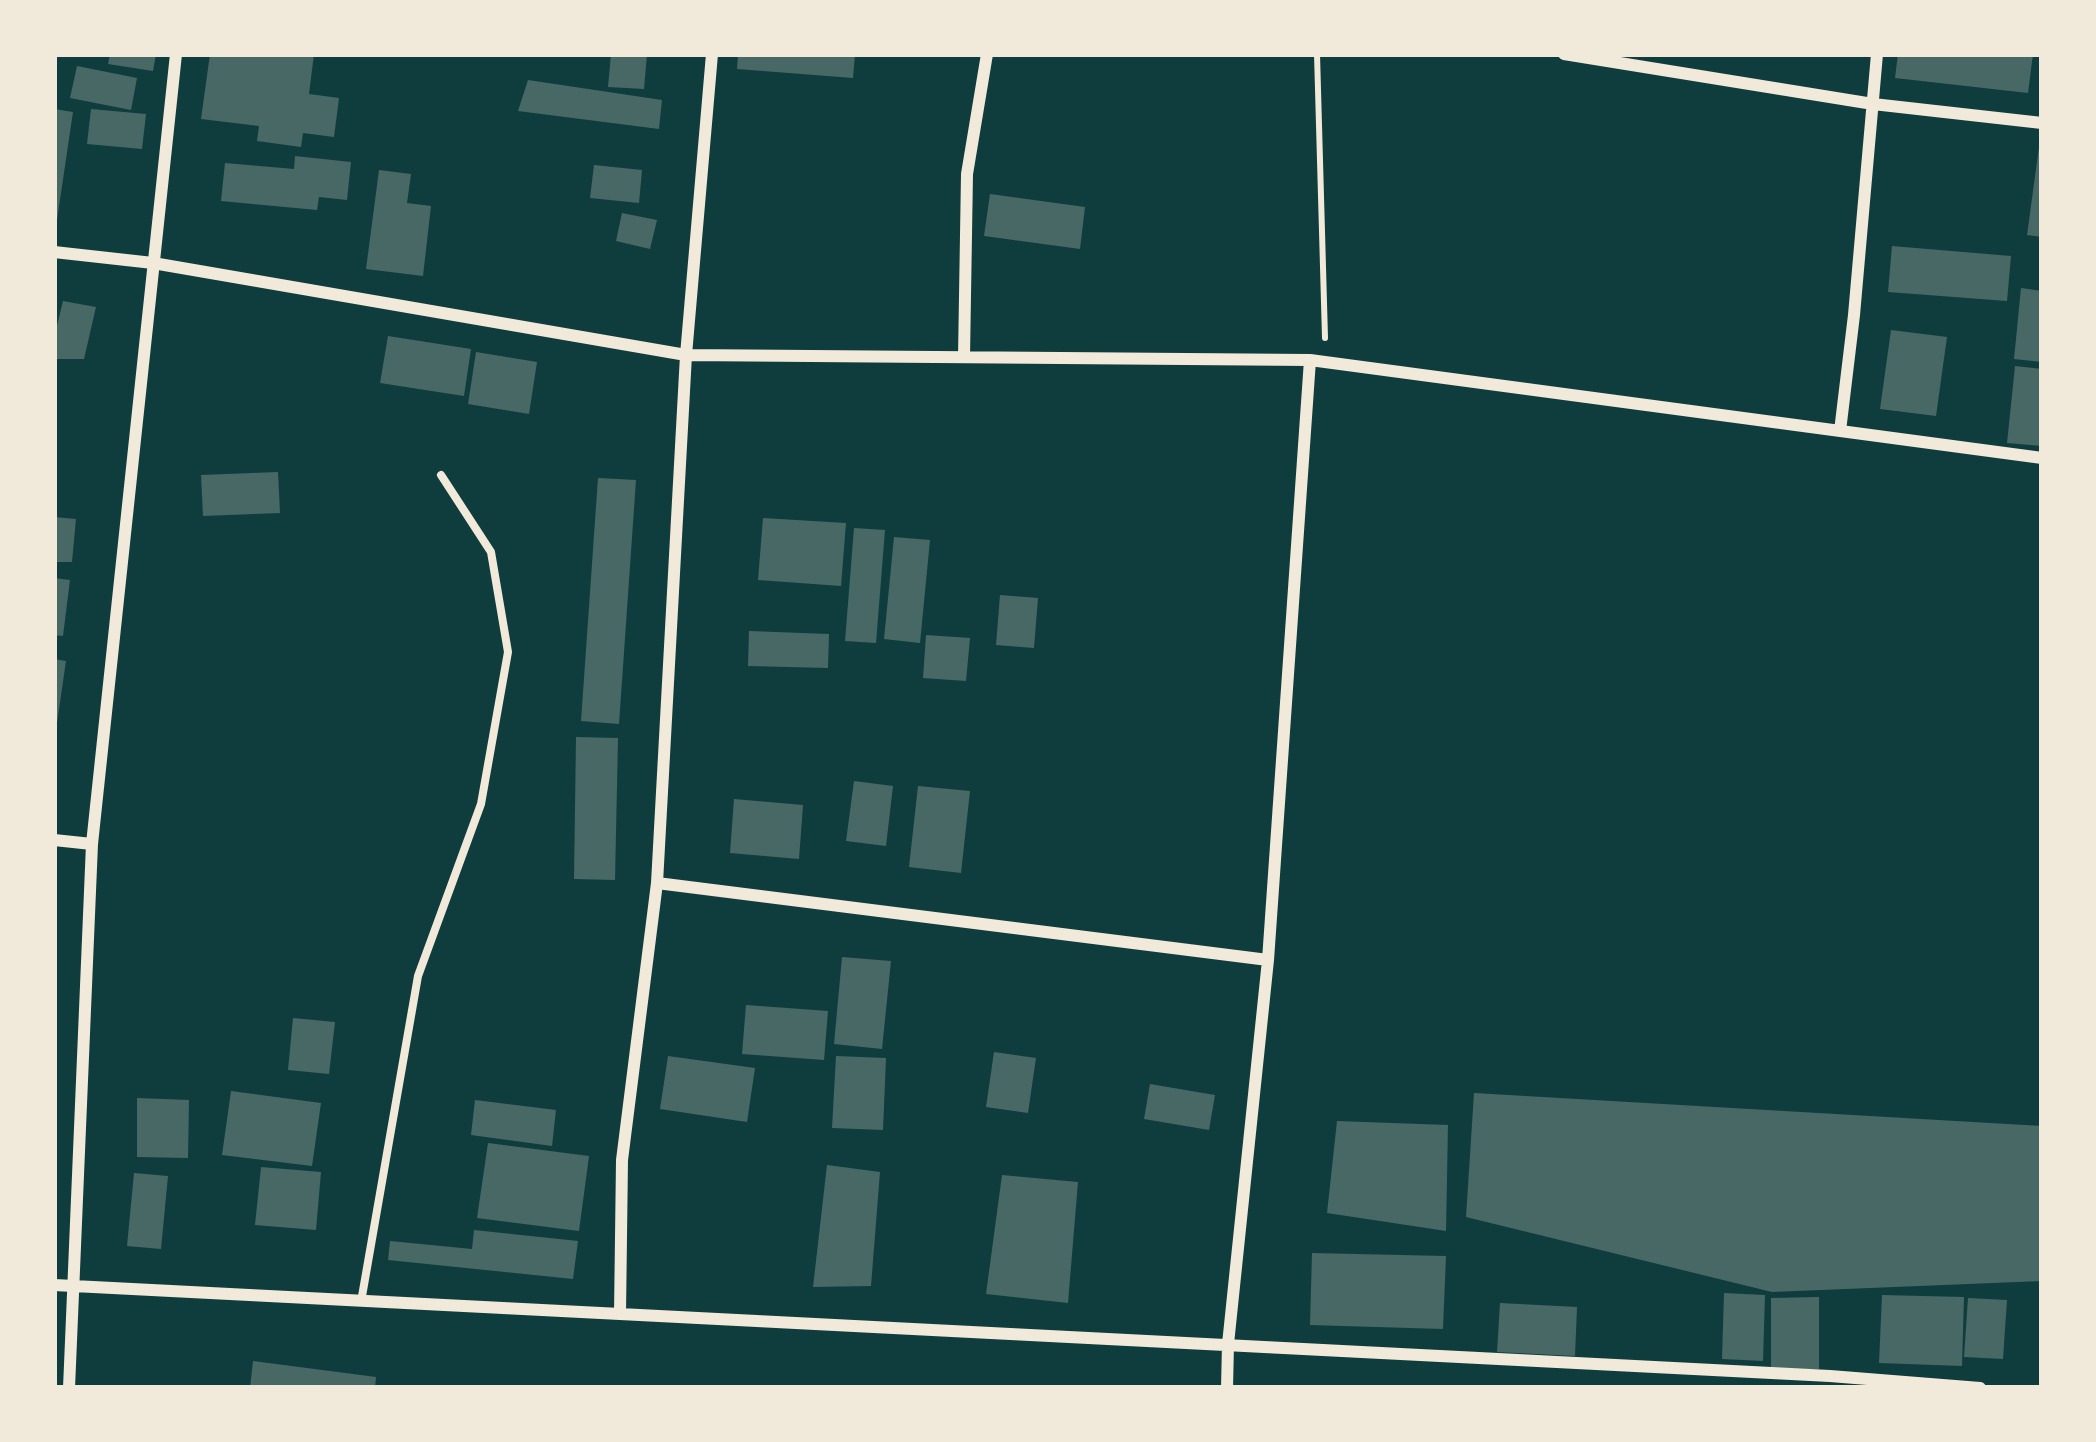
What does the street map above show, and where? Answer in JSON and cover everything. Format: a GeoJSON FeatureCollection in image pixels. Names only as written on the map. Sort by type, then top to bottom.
{"type":"FeatureCollection","features":[{"type":"Feature","properties":{"kind":"street"},"geometry":{"type":"LineString","coordinates":[[69,1388],[92,844],[176,54]]}},
{"type":"Feature","properties":{"kind":"street"},"geometry":{"type":"LineString","coordinates":[[620,1315],[622,1160],[657,884],[686,356],[712,54]]}},
{"type":"Feature","properties":{"kind":"street"},"geometry":{"type":"LineString","coordinates":[[964,357],[967,174],[987,54]]}},
{"type":"Feature","properties":{"kind":"street"},"geometry":{"type":"LineString","coordinates":[[1564,54],[1873,104],[2042,123]]}},
{"type":"Feature","properties":{"kind":"street"},"geometry":{"type":"LineString","coordinates":[[1840,431],[1877,54]]}},
{"type":"Feature","properties":{"kind":"street"},"geometry":{"type":"LineString","coordinates":[[54,252],[153,263],[686,356],[1310,360],[2042,458]]}},
{"type":"Feature","properties":{"kind":"street"},"geometry":{"type":"LineString","coordinates":[[1228,1388],[1228,1344],[1268,960],[1310,360]]}},
{"type":"Feature","properties":{"kind":"street"},"geometry":{"type":"LineString","coordinates":[[54,840],[92,844]]}},
{"type":"Feature","properties":{"kind":"street"},"geometry":{"type":"LineString","coordinates":[[657,884],[1268,960]]}},
{"type":"Feature","properties":{"kind":"street"},"geometry":{"type":"LineString","coordinates":[[54,1286],[1228,1344],[1980,1388]]}},
{"type":"Feature","properties":{"kind":"lane"},"geometry":{"type":"LineString","coordinates":[[361,1302],[418,976],[482,804],[508,652],[491,552],[441,475]]}},
{"type":"Feature","properties":{"kind":"path"},"geometry":{"type":"LineString","coordinates":[[1317,54],[1326,362]]}},
{"type":"Feature","properties":{"kind":"building"},"geometry":{"type":"Polygon","coordinates":[[[110,54],[156,54],[153,71],[108,64],[110,54]]]}},
{"type":"Feature","properties":{"kind":"building"},"geometry":{"type":"Polygon","coordinates":[[[210,54],[314,54],[309,94],[339,98],[334,137],[303,133],[301,147],[257,141],[259,126],[201,119],[210,54]]]}},
{"type":"Feature","properties":{"kind":"building"},"geometry":{"type":"Polygon","coordinates":[[[611,54],[647,54],[644,89],[608,87],[611,54]]]}},
{"type":"Feature","properties":{"kind":"building"},"geometry":{"type":"Polygon","coordinates":[[[738,54],[855,54],[853,78],[737,69],[738,54]]]}},
{"type":"Feature","properties":{"kind":"building"},"geometry":{"type":"Polygon","coordinates":[[[1898,54],[2033,54],[2028,93],[1895,78],[1898,54]]]}},
{"type":"Feature","properties":{"kind":"building"},"geometry":{"type":"Polygon","coordinates":[[[77,66],[137,78],[131,110],[70,98],[77,66]]]}},
{"type":"Feature","properties":{"kind":"building"},"geometry":{"type":"Polygon","coordinates":[[[528,80],[662,100],[659,129],[518,111],[528,80]]]}},
{"type":"Feature","properties":{"kind":"building"},"geometry":{"type":"Polygon","coordinates":[[[54,109],[73,112],[57,220],[54,220],[54,109]]]}},
{"type":"Feature","properties":{"kind":"building"},"geometry":{"type":"Polygon","coordinates":[[[91,109],[146,114],[142,149],[87,144],[91,109]]]}},
{"type":"Feature","properties":{"kind":"building"},"geometry":{"type":"Polygon","coordinates":[[[2042,148],[2042,237],[2027,235],[2042,148]]]}},
{"type":"Feature","properties":{"kind":"building"},"geometry":{"type":"Polygon","coordinates":[[[295,156],[351,162],[347,200],[319,197],[317,210],[221,201],[225,163],[294,169],[295,156]]]}},
{"type":"Feature","properties":{"kind":"building"},"geometry":{"type":"Polygon","coordinates":[[[594,165],[642,170],[639,203],[590,198],[594,165]]]}},
{"type":"Feature","properties":{"kind":"building"},"geometry":{"type":"Polygon","coordinates":[[[379,170],[411,174],[407,203],[431,206],[423,276],[366,269],[379,170]]]}},
{"type":"Feature","properties":{"kind":"building"},"geometry":{"type":"Polygon","coordinates":[[[990,194],[1085,207],[1080,249],[984,236],[990,194]]]}},
{"type":"Feature","properties":{"kind":"building"},"geometry":{"type":"Polygon","coordinates":[[[622,213],[657,220],[650,249],[616,241],[622,213]]]}},
{"type":"Feature","properties":{"kind":"building"},"geometry":{"type":"Polygon","coordinates":[[[1892,246],[2011,256],[2007,301],[1888,292],[1892,246]]]}},
{"type":"Feature","properties":{"kind":"building"},"geometry":{"type":"Polygon","coordinates":[[[2021,288],[2042,291],[2042,362],[2014,359],[2021,288]]]}},
{"type":"Feature","properties":{"kind":"building"},"geometry":{"type":"Polygon","coordinates":[[[63,301],[96,307],[84,359],[54,359],[63,301]]]}},
{"type":"Feature","properties":{"kind":"building"},"geometry":{"type":"Polygon","coordinates":[[[1891,330],[1947,337],[1936,416],[1880,409],[1891,330]]]}},
{"type":"Feature","properties":{"kind":"building"},"geometry":{"type":"Polygon","coordinates":[[[388,336],[471,349],[464,396],[380,383],[388,336]]]}},
{"type":"Feature","properties":{"kind":"building"},"geometry":{"type":"Polygon","coordinates":[[[476,352],[537,362],[529,414],[468,404],[476,352]]]}},
{"type":"Feature","properties":{"kind":"building"},"geometry":{"type":"Polygon","coordinates":[[[2015,366],[2042,369],[2042,446],[2007,443],[2015,366]]]}},
{"type":"Feature","properties":{"kind":"building"},"geometry":{"type":"Polygon","coordinates":[[[278,472],[280,513],[203,516],[201,475],[278,472]]]}},
{"type":"Feature","properties":{"kind":"building"},"geometry":{"type":"Polygon","coordinates":[[[598,478],[636,480],[619,724],[581,721],[598,478]]]}},
{"type":"Feature","properties":{"kind":"building"},"geometry":{"type":"Polygon","coordinates":[[[54,517],[76,519],[72,562],[54,562],[54,517]]]}},
{"type":"Feature","properties":{"kind":"building"},"geometry":{"type":"Polygon","coordinates":[[[763,518],[846,523],[841,586],[758,580],[763,518]]]}},
{"type":"Feature","properties":{"kind":"building"},"geometry":{"type":"Polygon","coordinates":[[[854,528],[885,530],[876,643],[845,641],[854,528]]]}},
{"type":"Feature","properties":{"kind":"building"},"geometry":{"type":"Polygon","coordinates":[[[894,537],[930,540],[920,643],[884,639],[894,537]]]}},
{"type":"Feature","properties":{"kind":"building"},"geometry":{"type":"Polygon","coordinates":[[[54,578],[70,580],[63,636],[54,635],[54,578]]]}},
{"type":"Feature","properties":{"kind":"building"},"geometry":{"type":"Polygon","coordinates":[[[1000,595],[1038,598],[1034,648],[996,645],[1000,595]]]}},
{"type":"Feature","properties":{"kind":"building"},"geometry":{"type":"Polygon","coordinates":[[[749,631],[829,634],[828,668],[748,666],[749,631]]]}},
{"type":"Feature","properties":{"kind":"building"},"geometry":{"type":"Polygon","coordinates":[[[926,635],[970,638],[966,681],[923,678],[926,635]]]}},
{"type":"Feature","properties":{"kind":"building"},"geometry":{"type":"Polygon","coordinates":[[[54,659],[66,661],[57,723],[54,723],[54,659]]]}},
{"type":"Feature","properties":{"kind":"building"},"geometry":{"type":"Polygon","coordinates":[[[576,737],[618,738],[615,880],[574,879],[576,737]]]}},
{"type":"Feature","properties":{"kind":"building"},"geometry":{"type":"Polygon","coordinates":[[[854,781],[893,786],[886,846],[846,841],[854,781]]]}},
{"type":"Feature","properties":{"kind":"building"},"geometry":{"type":"Polygon","coordinates":[[[918,786],[970,791],[961,873],[909,867],[918,786]]]}},
{"type":"Feature","properties":{"kind":"building"},"geometry":{"type":"Polygon","coordinates":[[[734,799],[803,805],[799,859],[730,853],[734,799]]]}},
{"type":"Feature","properties":{"kind":"building"},"geometry":{"type":"Polygon","coordinates":[[[842,957],[891,961],[882,1049],[834,1044],[842,957]]]}},
{"type":"Feature","properties":{"kind":"building"},"geometry":{"type":"Polygon","coordinates":[[[746,1005],[828,1011],[824,1060],[742,1054],[746,1005]]]}},
{"type":"Feature","properties":{"kind":"building"},"geometry":{"type":"Polygon","coordinates":[[[293,1018],[335,1022],[329,1074],[288,1070],[293,1018]]]}},
{"type":"Feature","properties":{"kind":"building"},"geometry":{"type":"Polygon","coordinates":[[[994,1052],[1036,1058],[1028,1113],[986,1107],[994,1052]]]}},
{"type":"Feature","properties":{"kind":"building"},"geometry":{"type":"Polygon","coordinates":[[[668,1056],[755,1068],[747,1122],[660,1109],[668,1056]]]}},
{"type":"Feature","properties":{"kind":"building"},"geometry":{"type":"Polygon","coordinates":[[[836,1056],[886,1058],[883,1130],[832,1128],[836,1056]]]}},
{"type":"Feature","properties":{"kind":"building"},"geometry":{"type":"Polygon","coordinates":[[[1150,1084],[1215,1095],[1209,1130],[1144,1119],[1150,1084]]]}},
{"type":"Feature","properties":{"kind":"building"},"geometry":{"type":"Polygon","coordinates":[[[231,1091],[321,1103],[312,1166],[222,1155],[231,1091]]]}},
{"type":"Feature","properties":{"kind":"building"},"geometry":{"type":"Polygon","coordinates":[[[1474,1093],[2042,1126],[2042,1281],[1772,1292],[1466,1217],[1474,1093]]]}},
{"type":"Feature","properties":{"kind":"building"},"geometry":{"type":"Polygon","coordinates":[[[137,1098],[189,1100],[188,1158],[137,1157],[137,1098]]]}},
{"type":"Feature","properties":{"kind":"building"},"geometry":{"type":"Polygon","coordinates":[[[475,1100],[556,1110],[552,1146],[471,1135],[475,1100]]]}},
{"type":"Feature","properties":{"kind":"building"},"geometry":{"type":"Polygon","coordinates":[[[1337,1121],[1448,1125],[1446,1231],[1327,1213],[1337,1121]]]}},
{"type":"Feature","properties":{"kind":"building"},"geometry":{"type":"Polygon","coordinates":[[[488,1143],[589,1156],[579,1231],[477,1218],[488,1143]]]}},
{"type":"Feature","properties":{"kind":"building"},"geometry":{"type":"Polygon","coordinates":[[[827,1165],[880,1172],[871,1286],[813,1287],[827,1165]]]}},
{"type":"Feature","properties":{"kind":"building"},"geometry":{"type":"Polygon","coordinates":[[[261,1167],[321,1172],[316,1230],[255,1225],[261,1167]]]}},
{"type":"Feature","properties":{"kind":"building"},"geometry":{"type":"Polygon","coordinates":[[[134,1173],[168,1176],[161,1249],[127,1246],[134,1173]]]}},
{"type":"Feature","properties":{"kind":"building"},"geometry":{"type":"Polygon","coordinates":[[[1002,1175],[1078,1182],[1068,1303],[986,1294],[1002,1175]]]}},
{"type":"Feature","properties":{"kind":"building"},"geometry":{"type":"Polygon","coordinates":[[[474,1230],[578,1241],[573,1279],[388,1260],[390,1241],[472,1249],[474,1230]]]}},
{"type":"Feature","properties":{"kind":"building"},"geometry":{"type":"Polygon","coordinates":[[[1312,1253],[1446,1256],[1443,1329],[1310,1325],[1312,1253]]]}},
{"type":"Feature","properties":{"kind":"building"},"geometry":{"type":"Polygon","coordinates":[[[1724,1293],[1765,1295],[1763,1361],[1722,1359],[1724,1293]]]}},
{"type":"Feature","properties":{"kind":"building"},"geometry":{"type":"Polygon","coordinates":[[[1882,1295],[1964,1297],[1962,1366],[1879,1363],[1882,1295]]]}},
{"type":"Feature","properties":{"kind":"building"},"geometry":{"type":"Polygon","coordinates":[[[1819,1297],[1819,1369],[1771,1369],[1771,1298],[1819,1297]]]}},
{"type":"Feature","properties":{"kind":"building"},"geometry":{"type":"Polygon","coordinates":[[[1968,1298],[2007,1300],[2003,1359],[1964,1357],[1968,1298]]]}},
{"type":"Feature","properties":{"kind":"building"},"geometry":{"type":"Polygon","coordinates":[[[1500,1303],[1577,1307],[1575,1356],[1497,1352],[1500,1303]]]}},
{"type":"Feature","properties":{"kind":"building"},"geometry":{"type":"Polygon","coordinates":[[[253,1361],[376,1377],[375,1388],[250,1388],[253,1361]]]}}]}
